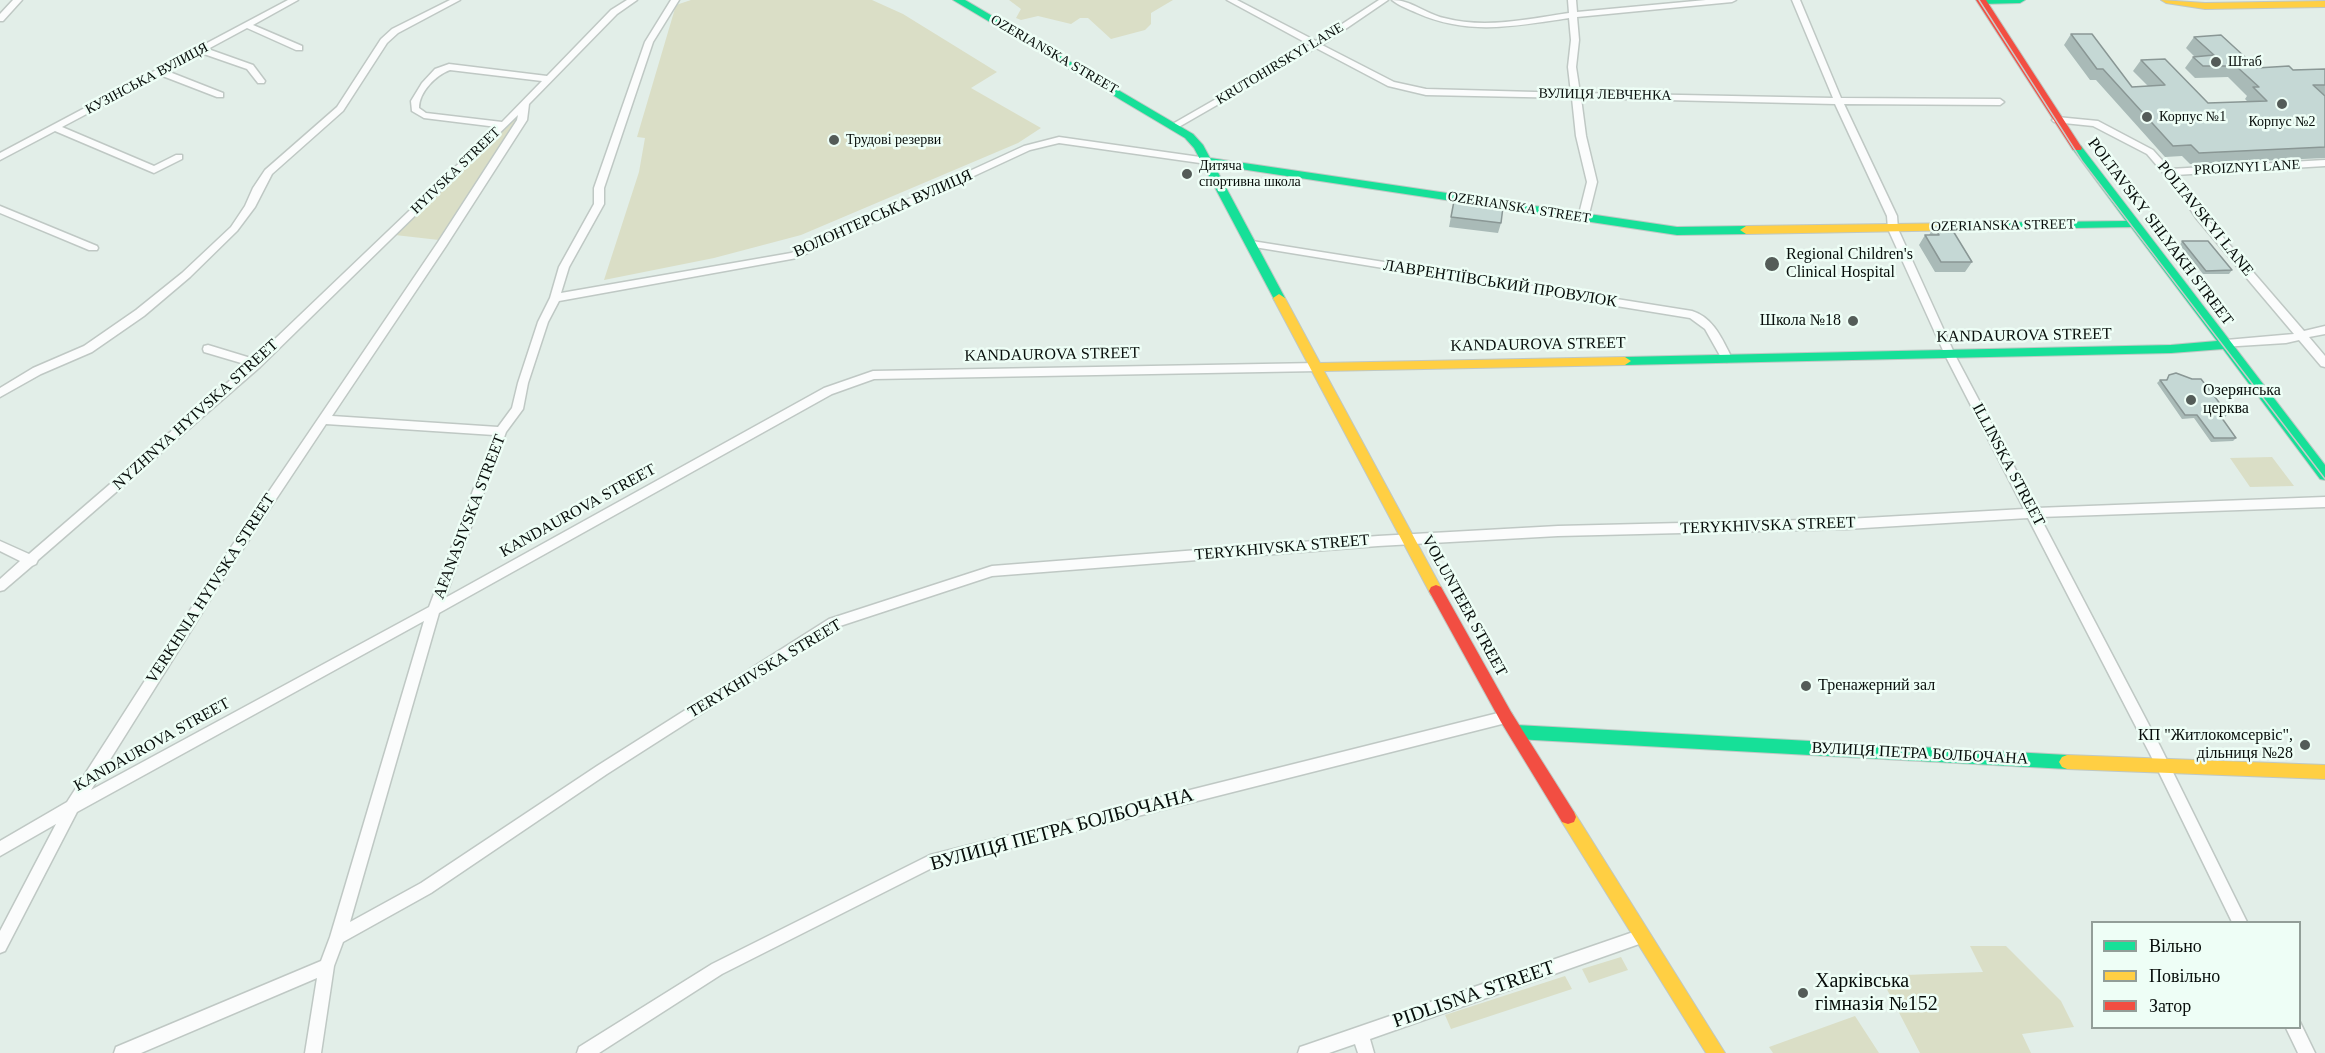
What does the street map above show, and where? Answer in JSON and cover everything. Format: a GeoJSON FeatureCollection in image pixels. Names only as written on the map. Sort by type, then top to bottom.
{"type":"FeatureCollection","features":[{"type":"Feature","properties":{"kind":"main road","name":"OZERIANSKA STREET"},"geometry":{"type":"LineString","coordinates":[[958,0],[1174,126],[1195,142],[1207,161],[1677,231],[2131,224]]}},
{"type":"Feature","properties":{"kind":"main road"},"geometry":{"type":"LineString","coordinates":[[1981,1],[2020,0]]}},
{"type":"Feature","properties":{"kind":"main road"},"geometry":{"type":"LineString","coordinates":[[2166,0],[2215,6],[2325,4]]}},
{"type":"Feature","properties":{"kind":"main road","name":"POLTAVSKY SHLYAKH STREET"},"geometry":{"type":"LineString","coordinates":[[1981,1],[2057,120],[2131,224],[2325,475]]}},
{"type":"Feature","properties":{"kind":"main road","name":"VOLUNTEER STREET"},"geometry":{"type":"LineString","coordinates":[[1207,161],[1408,539],[1506,717],[1716,1053]]}},
{"type":"Feature","properties":{"kind":"main road","name":"KANDAUROVA STREET"},"geometry":{"type":"LineString","coordinates":[[1318,367],[2171,349],[2226,344]]}},
{"type":"Feature","properties":{"kind":"main road","name":"ВУЛИЦЯ ПЕТРА БОЛБОЧАНА"},"geometry":{"type":"LineString","coordinates":[[1516,732],[2164,768],[2325,772]]}},
{"type":"Feature","properties":{"kind":"street"},"geometry":{"type":"LineString","coordinates":[[0,19],[18,0]]}},
{"type":"Feature","properties":{"kind":"street","name":"КУЗІНСЬКА ВУЛИЦЯ"},"geometry":{"type":"LineString","coordinates":[[0,157],[294,0]]}},
{"type":"Feature","properties":{"kind":"street"},"geometry":{"type":"LineString","coordinates":[[0,393],[37,370],[88,349],[140,313],[186,275],[234,229],[250,207],[268,172],[340,109],[384,41],[395,31],[456,0]]}},
{"type":"Feature","properties":{"kind":"street","name":"HYIVSKA STREET"},"geometry":{"type":"LineString","coordinates":[[386,238],[504,125],[614,12],[633,0]]}},
{"type":"Feature","properties":{"kind":"street","name":"AFANASIVSKA STREET"},"geometry":{"type":"LineString","coordinates":[[313,1053],[326,966],[339,937],[434,610],[501,431],[517,409],[536,343],[555,298],[564,267],[599,204],[599,188],[649,42],[675,0]]}},
{"type":"Feature","properties":{"kind":"street","name":"ВУЛИЦЯ ЛЕВЧЕНКА"},"geometry":{"type":"LineString","coordinates":[[1231,0],[1391,84],[1426,92],[1838,101],[2000,102]]}},
{"type":"Feature","properties":{"kind":"street","name":"KRUTOHIRSKYI LANE"},"geometry":{"type":"LineString","coordinates":[[1174,126],[1316,45],[1384,0]]}},
{"type":"Feature","properties":{"kind":"street"},"geometry":{"type":"LineString","coordinates":[[1396,0],[1455,24],[1515,24],[1574,15],[1732,0]]}},
{"type":"Feature","properties":{"kind":"street"},"geometry":{"type":"LineString","coordinates":[[1572,0],[1574,15],[1572,67],[1581,136],[1592,182],[1583,218]]}},
{"type":"Feature","properties":{"kind":"street","name":"ILLINSKA STREET"},"geometry":{"type":"LineString","coordinates":[[1796,0],[1838,101],[1892,216],[1892,227],[1949,354],[2034,513],[2240,921]]}},
{"type":"Feature","properties":{"kind":"street"},"geometry":{"type":"LineString","coordinates":[[246,25],[299,48]]}},
{"type":"Feature","properties":{"kind":"street"},"geometry":{"type":"LineString","coordinates":[[201,50],[250,67],[261,81]]}},
{"type":"Feature","properties":{"kind":"street"},"geometry":{"type":"LineString","coordinates":[[504,125],[424,115],[415,109],[415,101],[433,76],[448,67],[548,79]]}},
{"type":"Feature","properties":{"kind":"street"},"geometry":{"type":"LineString","coordinates":[[161,72],[220,95]]}},
{"type":"Feature","properties":{"kind":"street","name":"HYIVSKA STREET"},"geometry":{"type":"LineString","coordinates":[[442,244],[522,120],[525,104]]}},
{"type":"Feature","properties":{"kind":"street","name":"POLTAVSKYI LANE"},"geometry":{"type":"LineString","coordinates":[[2057,120],[2086,120],[2109,129],[2150,152],[2169,172],[2199,216],[2325,363]]}},
{"type":"Feature","properties":{"kind":"street"},"geometry":{"type":"LineString","coordinates":[[56,128],[154,171],[179,157]]}},
{"type":"Feature","properties":{"kind":"street","name":"ВОЛОНТЕРСЬКА ВУЛИЦЯ"},"geometry":{"type":"LineString","coordinates":[[555,298],[792,256],[1027,148],[1051,142],[1075,142],[1207,161]]}},
{"type":"Feature","properties":{"kind":"street","name":"PROIZNYI LANE"},"geometry":{"type":"LineString","coordinates":[[2169,172],[2325,163]]}},
{"type":"Feature","properties":{"kind":"street"},"geometry":{"type":"LineString","coordinates":[[0,209],[93,248]]}},
{"type":"Feature","properties":{"kind":"street","name":"NYZHNYA HYIVSKA STREET"},"geometry":{"type":"LineString","coordinates":[[0,586],[32,561],[256,363],[386,238]]}},
{"type":"Feature","properties":{"kind":"street","name":"VERKHNIA HYIVSKA STREET"},"geometry":{"type":"LineString","coordinates":[[0,946],[72,807],[223,569],[442,244]]}},
{"type":"Feature","properties":{"kind":"street","name":"ЛАВРЕНТІЇВСЬКИЙ ПРОВУЛОК"},"geometry":{"type":"LineString","coordinates":[[1252,244],[1692,315],[1702,318],[1709,325],[1726,358]]}},
{"type":"Feature","properties":{"kind":"street"},"geometry":{"type":"LineString","coordinates":[[2226,344],[2305,337],[2325,330]]}},
{"type":"Feature","properties":{"kind":"street"},"geometry":{"type":"LineString","coordinates":[[208,349],[256,363]]}},
{"type":"Feature","properties":{"kind":"street","name":"KANDAUROVA STREET"},"geometry":{"type":"LineString","coordinates":[[0,849],[72,807],[434,610],[828,391],[873,375],[1318,367]]}},
{"type":"Feature","properties":{"kind":"street"},"geometry":{"type":"LineString","coordinates":[[322,420],[501,431]]}},
{"type":"Feature","properties":{"kind":"street","name":"TERYKHIVSKA STREET"},"geometry":{"type":"LineString","coordinates":[[339,937],[426,888],[602,770],[833,624],[992,572],[1408,539],[1558,531],[1847,524],[2034,513],[2325,502]]}},
{"type":"Feature","properties":{"kind":"street"},"geometry":{"type":"LineString","coordinates":[[0,546],[32,561]]}},
{"type":"Feature","properties":{"kind":"street","name":"ВУЛИЦЯ ПЕТРА БОЛБОЧАНА"},"geometry":{"type":"LineString","coordinates":[[585,1053],[717,969],[930,862],[1506,717]]}},
{"type":"Feature","properties":{"kind":"street","name":"PIDLISNA STREET"},"geometry":{"type":"LineString","coordinates":[[1306,1053],[1642,936]]}},
{"type":"Feature","properties":{"kind":"street"},"geometry":{"type":"LineString","coordinates":[[122,1053],[326,966]]}},
{"type":"Feature","properties":{"kind":"street"},"geometry":{"type":"LineString","coordinates":[[2295,1029],[2307,1053]]}},
{"type":"Feature","properties":{"kind":"street"},"geometry":{"type":"LineString","coordinates":[[1361,1035],[1366,1053]]}},
{"type":"Feature","properties":{"kind":"green space","name":"Трудові резерви"},"geometry":{"type":"Polygon","coordinates":[[[691,0],[872,0],[903,14],[997,72],[971,88],[1041,128],[1018,143],[801,235],[714,258],[604,280],[639,172],[645,138],[637,137],[676,5],[691,0]]]}},
{"type":"Feature","properties":{"kind":"green space"},"geometry":{"type":"Polygon","coordinates":[[[1009,0],[1173,0],[1151,13],[1151,24],[1145,30],[1111,39],[1088,18],[1080,18],[1071,24],[1038,16],[1021,20],[1016,18],[1021,9],[1009,0]]]}},
{"type":"Feature","properties":{"kind":"green space"},"geometry":{"type":"Polygon","coordinates":[[[514,119],[517,121],[439,240],[395,235],[514,119]]]}},
{"type":"Feature","properties":{"kind":"green space"},"geometry":{"type":"Polygon","coordinates":[[[2272,457],[2294,486],[2250,487],[2230,458],[2272,457]]]}},
{"type":"Feature","properties":{"kind":"green space"},"geometry":{"type":"Polygon","coordinates":[[[1970,946],[2006,946],[2061,1001],[2074,1027],[2022,1034],[2031,1053],[1920,1053],[1880,976],[1983,972],[1970,946]]]}},
{"type":"Feature","properties":{"kind":"green space"},"geometry":{"type":"Polygon","coordinates":[[[1621,957],[1628,970],[1589,983],[1582,969],[1621,957]]]}},
{"type":"Feature","properties":{"kind":"green space"},"geometry":{"type":"Polygon","coordinates":[[[1565,976],[1572,989],[1451,1029],[1445,1015],[1565,976]]]}},
{"type":"Feature","properties":{"kind":"green space"},"geometry":{"type":"Polygon","coordinates":[[[1855,1016],[1879,1053],[1773,1053],[1769,1047],[1855,1016]]]}},
{"type":"Feature","properties":{"kind":"building"},"geometry":{"type":"Polygon","coordinates":[[[2071,34],[2092,34],[2132,87],[2165,85],[2141,60],[2165,59],[2208,103],[2267,101],[2253,87],[2259,87],[2236,66],[2203,66],[2193,57],[2214,55],[2194,37],[2221,35],[2257,68],[2289,66],[2293,70],[2325,69],[2325,85],[2313,85],[2325,96],[2325,147],[2199,153],[2191,145],[2173,146],[2103,69],[2097,69],[2071,34]]]}},
{"type":"Feature","properties":{"kind":"building"},"geometry":{"type":"Polygon","coordinates":[[[1454,201],[1503,207],[1501,223],[1451,217],[1454,201]]]}},
{"type":"Feature","properties":{"kind":"building"},"geometry":{"type":"Polygon","coordinates":[[[1950,226],[1972,262],[1941,262],[1925,235],[1939,235],[1934,227],[1950,226]]]}},
{"type":"Feature","properties":{"kind":"building"},"geometry":{"type":"Polygon","coordinates":[[[2182,241],[2208,241],[2232,270],[2206,271],[2182,241]]]}},
{"type":"Feature","properties":{"kind":"building","name":"Озерянська церква"},"geometry":{"type":"Polygon","coordinates":[[[2176,373],[2192,379],[2201,379],[2228,414],[2219,414],[2236,438],[2214,438],[2197,415],[2185,415],[2160,380],[2167,380],[2169,375],[2176,373]]]}},
{"type":"Feature","properties":{"kind":"tram line"},"geometry":{"type":"LineString","coordinates":[[1979,0],[2082,161],[2325,479]]}},
{"type":"Feature","properties":{"kind":"traffic: fast"},"geometry":{"type":"LineString","coordinates":[[958,0],[1189,136],[1199,147],[1279,298]]}},
{"type":"Feature","properties":{"kind":"traffic: fast"},"geometry":{"type":"LineString","coordinates":[[1982,1],[2020,0]]}},
{"type":"Feature","properties":{"kind":"traffic: fast"},"geometry":{"type":"LineString","coordinates":[[2077,148],[2325,475]]}},
{"type":"Feature","properties":{"kind":"traffic: fast"},"geometry":{"type":"LineString","coordinates":[[1207,161],[1677,231],[1746,230]]}},
{"type":"Feature","properties":{"kind":"traffic: fast"},"geometry":{"type":"LineString","coordinates":[[1964,227],[2131,224]]}},
{"type":"Feature","properties":{"kind":"traffic: fast"},"geometry":{"type":"LineString","coordinates":[[1625,361],[2171,349],[2226,344]]}},
{"type":"Feature","properties":{"kind":"traffic: fast"},"geometry":{"type":"LineString","coordinates":[[1516,732],[2067,762]]}},
{"type":"Feature","properties":{"kind":"traffic: slow"},"geometry":{"type":"LineString","coordinates":[[2166,0],[2205,6],[2325,4]]}},
{"type":"Feature","properties":{"kind":"traffic: slow"},"geometry":{"type":"LineString","coordinates":[[1746,230],[1964,227]]}},
{"type":"Feature","properties":{"kind":"traffic: slow"},"geometry":{"type":"LineString","coordinates":[[1279,298],[1436,591]]}},
{"type":"Feature","properties":{"kind":"traffic: slow"},"geometry":{"type":"LineString","coordinates":[[1318,367],[1625,361]]}},
{"type":"Feature","properties":{"kind":"traffic: slow"},"geometry":{"type":"LineString","coordinates":[[2067,762],[2325,772]]}},
{"type":"Feature","properties":{"kind":"traffic: slow"},"geometry":{"type":"LineString","coordinates":[[1568,817],[1716,1053]]}},
{"type":"Feature","properties":{"kind":"traffic: jam"},"geometry":{"type":"LineString","coordinates":[[1981,0],[2077,148]]}},
{"type":"Feature","properties":{"kind":"traffic: jam"},"geometry":{"type":"LineString","coordinates":[[1436,591],[1506,717],[1568,817]]}},
{"type":"Feature","properties":{"kind":"place","name":"Штаб"},"geometry":{"type":"Point","coordinates":[2216,62]}},
{"type":"Feature","properties":{"kind":"place","name":"Корпус №2"},"geometry":{"type":"Point","coordinates":[2282,104]}},
{"type":"Feature","properties":{"kind":"place","name":"Корпус №1"},"geometry":{"type":"Point","coordinates":[2147,117]}},
{"type":"Feature","properties":{"kind":"place","name":"Трудові резерви"},"geometry":{"type":"Point","coordinates":[834,140]}},
{"type":"Feature","properties":{"kind":"place","name":"Дитяча спортивна школа"},"geometry":{"type":"Point","coordinates":[1187,174]}},
{"type":"Feature","properties":{"kind":"place","name":"Regional Children's Clinical Hospital"},"geometry":{"type":"Point","coordinates":[1772,264]}},
{"type":"Feature","properties":{"kind":"place","name":"Школа №18"},"geometry":{"type":"Point","coordinates":[1853,321]}},
{"type":"Feature","properties":{"kind":"place","name":"Озерянська церква"},"geometry":{"type":"Point","coordinates":[2191,400]}},
{"type":"Feature","properties":{"kind":"place","name":"Тренажерний зал"},"geometry":{"type":"Point","coordinates":[1806,686]}},
{"type":"Feature","properties":{"kind":"place","name":"КП \"Житлокомсервіс\", дільниця №28"},"geometry":{"type":"Point","coordinates":[2305,745]}},
{"type":"Feature","properties":{"kind":"place","name":"Харківська гімназія №152"},"geometry":{"type":"Point","coordinates":[1803,993]}}]}
